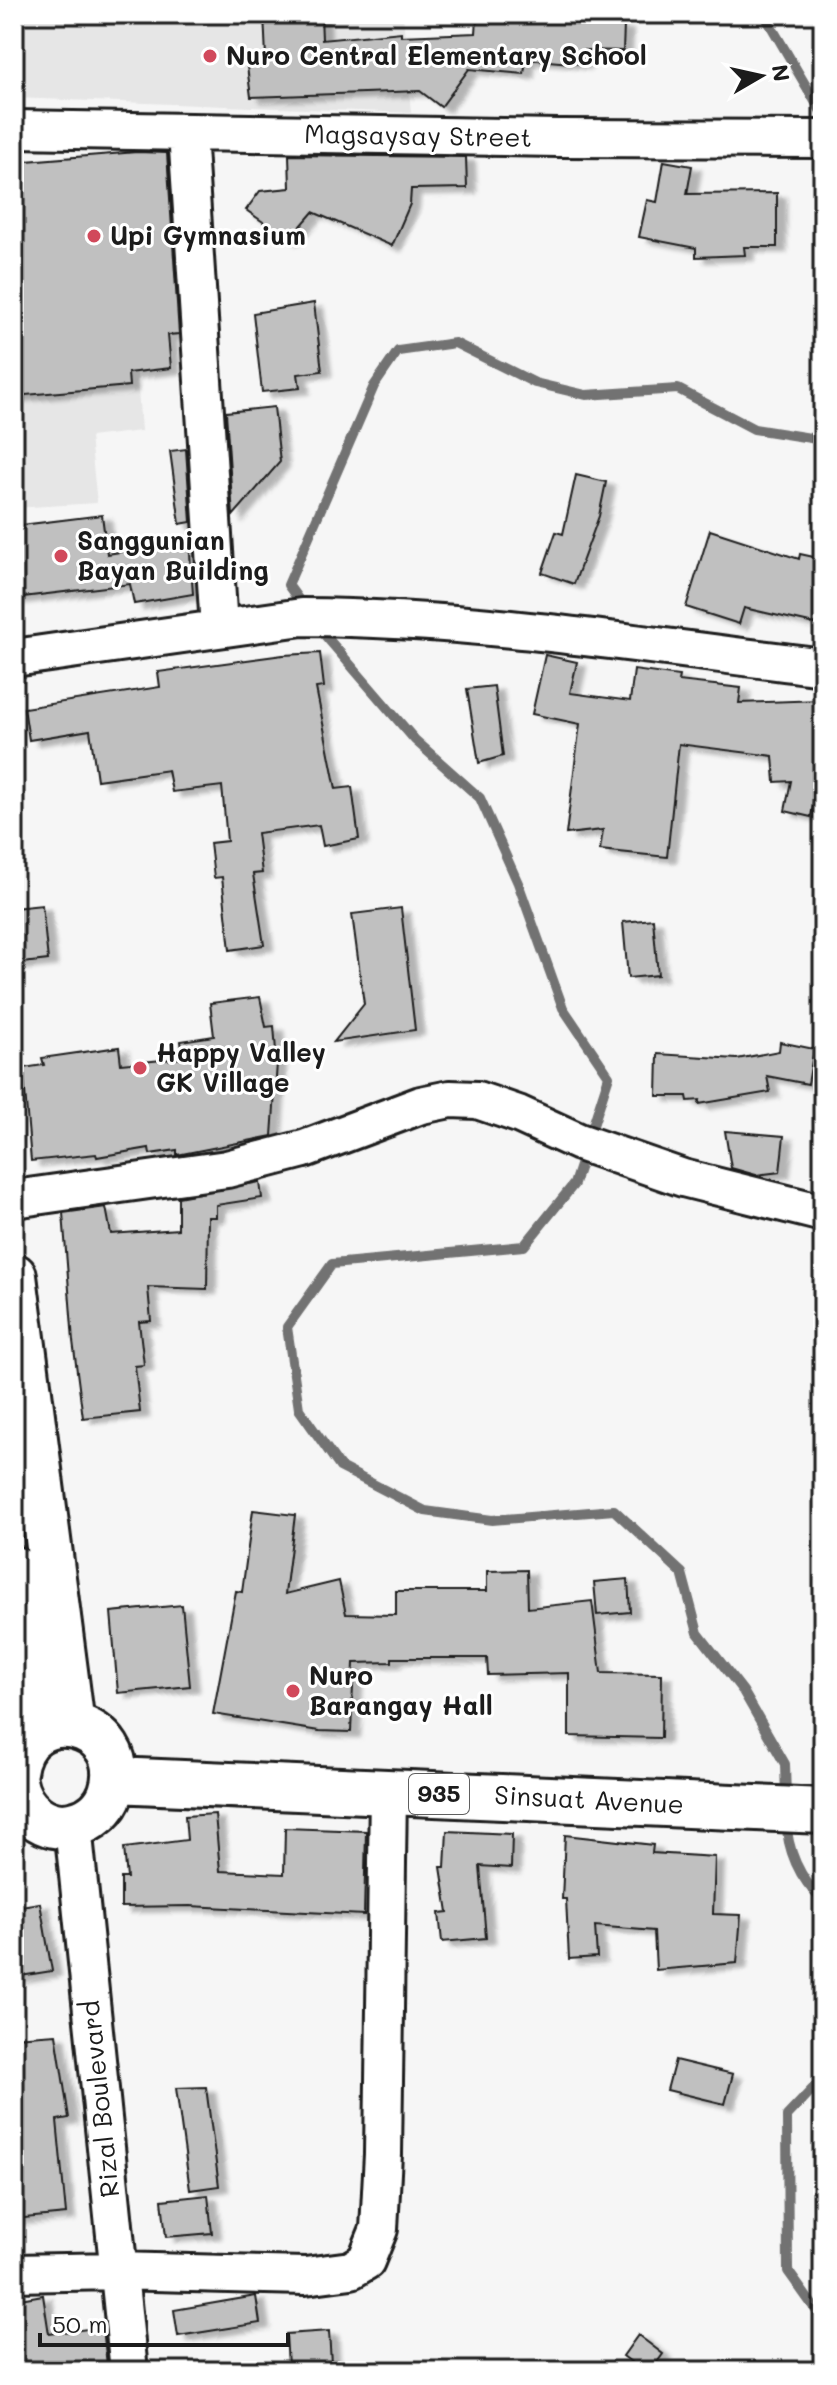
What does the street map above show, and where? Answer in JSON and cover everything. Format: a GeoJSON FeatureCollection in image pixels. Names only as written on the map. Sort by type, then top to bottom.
{"type":"FeatureCollection","features":[{"type":"Feature","properties":{"kind":"main road"},"geometry":{"type":"LineString","coordinates":[[14,1276],[54,1728]]}},
{"type":"Feature","properties":{"kind":"main road"},"geometry":{"type":"LineString","coordinates":[[14,1569],[54,1728]]}},
{"type":"Feature","properties":{"kind":"main road"},"geometry":{"type":"LineString","coordinates":[[14,1772],[23,1744],[54,1728],[99,1738],[109,1751],[114,1780],[101,1810],[73,1826],[55,1826],[32,1814],[17,1794],[14,1781]]}},
{"type":"Feature","properties":{"kind":"main road","name":"Sinsuat Avenue"},"geometry":{"type":"LineString","coordinates":[[114,1780],[816,1811]]}},
{"type":"Feature","properties":{"kind":"street","name":"Magsaysay Street"},"geometry":{"type":"LineString","coordinates":[[14,129],[818,139]]}},
{"type":"Feature","properties":{"kind":"street"},"geometry":{"type":"LineString","coordinates":[[187,133],[219,628]]}},
{"type":"Feature","properties":{"kind":"street"},"geometry":{"type":"LineString","coordinates":[[14,658],[219,628],[319,617],[404,619],[520,630],[823,667]]}},
{"type":"Feature","properties":{"kind":"street"},"geometry":{"type":"LineString","coordinates":[[14,1199],[227,1169],[304,1149],[421,1105],[450,1099],[477,1100],[594,1147],[683,1178],[823,1213]]}},
{"type":"Feature","properties":{"kind":"street"},"geometry":{"type":"LineString","coordinates":[[14,2273],[117,2271],[329,2275],[351,2270],[366,2261],[379,2229],[383,2154],[388,1791]]}},
{"type":"Feature","properties":{"kind":"street","name":"Rizal Boulevard"},"geometry":{"type":"LineString","coordinates":[[73,1826],[129,2371]]}},
{"type":"Feature","properties":{"kind":"shaded area","name":"Nuro Central Elementary School"},"geometry":{"type":"Polygon","coordinates":[[[14,14],[403,14],[411,113],[14,98],[14,14]]]}},
{"type":"Feature","properties":{"kind":"shaded area"},"geometry":{"type":"Polygon","coordinates":[[[133,319],[141,431],[90,437],[97,503],[14,508],[14,327],[133,319]]]}},
{"type":"Feature","properties":{"kind":"building"},"geometry":{"type":"Polygon","coordinates":[[[264,14],[321,14],[322,40],[401,32],[401,36],[476,33],[477,19],[511,22],[511,14],[586,14],[585,23],[624,25],[623,51],[583,50],[582,64],[526,59],[524,74],[469,69],[441,107],[420,91],[251,97],[246,59],[266,57],[264,14]]]}},
{"type":"Feature","properties":{"kind":"building","name":"Upi Gymnasium"},"geometry":{"type":"Polygon","coordinates":[[[137,152],[167,153],[179,334],[168,335],[171,368],[128,373],[129,386],[14,396],[14,162],[137,152]]]}},
{"type":"Feature","properties":{"kind":"building"},"geometry":{"type":"Polygon","coordinates":[[[289,155],[466,157],[467,188],[411,189],[410,204],[392,246],[313,212],[289,240],[246,210],[260,191],[290,188],[289,155]]]}},
{"type":"Feature","properties":{"kind":"building"},"geometry":{"type":"Polygon","coordinates":[[[664,161],[692,166],[687,194],[777,193],[777,247],[744,247],[745,255],[696,257],[696,248],[639,237],[647,200],[657,202],[664,161]]]}},
{"type":"Feature","properties":{"kind":"building"},"geometry":{"type":"Polygon","coordinates":[[[314,303],[322,371],[298,374],[300,388],[262,392],[253,313],[314,303]]]}},
{"type":"Feature","properties":{"kind":"building"},"geometry":{"type":"Polygon","coordinates":[[[274,407],[280,462],[233,516],[226,412],[274,407]]]}},
{"type":"Feature","properties":{"kind":"building"},"geometry":{"type":"Polygon","coordinates":[[[186,449],[191,522],[180,524],[170,451],[186,449]]]}},
{"type":"Feature","properties":{"kind":"building"},"geometry":{"type":"Polygon","coordinates":[[[576,475],[606,482],[599,516],[574,584],[542,573],[556,532],[563,534],[576,475]]]}},
{"type":"Feature","properties":{"kind":"building","name":"Sanggunian Bayan Building"},"geometry":{"type":"Polygon","coordinates":[[[102,515],[107,554],[189,541],[193,594],[134,604],[130,584],[14,598],[14,526],[102,515]]]}},
{"type":"Feature","properties":{"kind":"building"},"geometry":{"type":"Polygon","coordinates":[[[710,530],[799,559],[800,554],[823,559],[823,626],[744,608],[739,624],[686,607],[710,530]]]}},
{"type":"Feature","properties":{"kind":"building"},"geometry":{"type":"Polygon","coordinates":[[[320,653],[324,687],[316,688],[336,789],[352,787],[359,839],[323,846],[319,825],[257,833],[262,873],[253,874],[264,945],[230,950],[222,877],[214,878],[210,843],[227,841],[222,786],[172,792],[168,770],[97,780],[90,730],[29,740],[24,708],[160,687],[158,672],[320,653]]]}},
{"type":"Feature","properties":{"kind":"building"},"geometry":{"type":"Polygon","coordinates":[[[545,655],[577,662],[570,693],[630,701],[634,670],[679,676],[678,681],[741,688],[739,703],[820,700],[822,757],[811,817],[785,811],[791,781],[775,782],[773,756],[679,744],[667,857],[600,850],[603,830],[566,834],[580,724],[532,714],[545,655]]]}},
{"type":"Feature","properties":{"kind":"building"},"geometry":{"type":"Polygon","coordinates":[[[494,686],[503,756],[479,763],[467,689],[494,686]]]}},
{"type":"Feature","properties":{"kind":"building"},"geometry":{"type":"Polygon","coordinates":[[[42,905],[48,960],[14,964],[14,908],[42,905]]]}},
{"type":"Feature","properties":{"kind":"building"},"geometry":{"type":"Polygon","coordinates":[[[401,908],[415,1030],[334,1042],[364,1004],[352,914],[401,908]]]}},
{"type":"Feature","properties":{"kind":"building"},"geometry":{"type":"Polygon","coordinates":[[[653,919],[658,975],[628,978],[623,922],[653,919]]]}},
{"type":"Feature","properties":{"kind":"building"},"geometry":{"type":"Polygon","coordinates":[[[260,997],[266,1027],[274,1026],[277,1063],[272,1136],[177,1155],[177,1150],[150,1154],[149,1148],[97,1157],[96,1154],[31,1161],[23,1068],[44,1065],[42,1058],[119,1047],[121,1064],[183,1058],[181,1041],[214,1036],[210,1003],[260,997]]]}},
{"type":"Feature","properties":{"kind":"building"},"geometry":{"type":"Polygon","coordinates":[[[780,1042],[814,1049],[808,1084],[767,1076],[770,1092],[699,1104],[700,1100],[688,1101],[687,1096],[657,1096],[658,1054],[737,1059],[779,1051],[780,1042]]]}},
{"type":"Feature","properties":{"kind":"building"},"geometry":{"type":"Polygon","coordinates":[[[725,1131],[784,1136],[780,1172],[756,1175],[731,1168],[725,1131]]]}},
{"type":"Feature","properties":{"kind":"building"},"geometry":{"type":"Polygon","coordinates":[[[260,1182],[262,1198],[216,1205],[216,1217],[208,1217],[207,1289],[148,1287],[151,1321],[139,1322],[144,1365],[135,1366],[140,1412],[83,1418],[73,1341],[63,1213],[106,1207],[111,1234],[178,1229],[178,1197],[260,1182]]]}},
{"type":"Feature","properties":{"kind":"building"},"geometry":{"type":"Polygon","coordinates":[[[253,1510],[295,1515],[285,1594],[339,1581],[346,1614],[396,1615],[396,1591],[487,1591],[487,1571],[527,1570],[528,1608],[592,1601],[601,1673],[662,1674],[661,1738],[569,1736],[569,1673],[488,1675],[487,1658],[392,1658],[392,1662],[354,1663],[351,1732],[319,1731],[213,1714],[236,1591],[242,1592],[253,1510]]]}},
{"type":"Feature","properties":{"kind":"building"},"geometry":{"type":"Polygon","coordinates":[[[628,1579],[630,1612],[597,1615],[594,1582],[628,1579]]]}},
{"type":"Feature","properties":{"kind":"building"},"geometry":{"type":"Polygon","coordinates":[[[182,1605],[190,1686],[118,1693],[111,1612],[182,1605]]]}},
{"type":"Feature","properties":{"kind":"building"},"geometry":{"type":"Polygon","coordinates":[[[215,1814],[220,1871],[284,1874],[285,1828],[366,1831],[364,1915],[190,1906],[121,1907],[121,1878],[127,1878],[124,1848],[187,1840],[185,1816],[215,1814]]]}},
{"type":"Feature","properties":{"kind":"building"},"geometry":{"type":"Polygon","coordinates":[[[447,1831],[512,1834],[511,1868],[480,1866],[486,1938],[442,1942],[439,1913],[448,1912],[441,1867],[445,1867],[447,1831]]]}},
{"type":"Feature","properties":{"kind":"building"},"geometry":{"type":"Polygon","coordinates":[[[565,1835],[653,1845],[652,1853],[715,1857],[713,1914],[741,1915],[737,1963],[656,1970],[654,1931],[595,1926],[597,1957],[569,1959],[566,1899],[562,1899],[565,1835]]]}},
{"type":"Feature","properties":{"kind":"building"},"geometry":{"type":"Polygon","coordinates":[[[40,1903],[52,1971],[14,1977],[14,1907],[40,1903]]]}},
{"type":"Feature","properties":{"kind":"building"},"geometry":{"type":"Polygon","coordinates":[[[56,2034],[69,2118],[57,2120],[66,2214],[14,2219],[14,2037],[56,2034]]]}},
{"type":"Feature","properties":{"kind":"building"},"geometry":{"type":"Polygon","coordinates":[[[675,2060],[733,2074],[725,2104],[667,2090],[675,2060]]]}},
{"type":"Feature","properties":{"kind":"building"},"geometry":{"type":"Polygon","coordinates":[[[206,2087],[219,2186],[190,2190],[176,2088],[206,2087]]]}},
{"type":"Feature","properties":{"kind":"building"},"geometry":{"type":"Polygon","coordinates":[[[208,2195],[212,2233],[166,2237],[162,2200],[208,2195]]]}},
{"type":"Feature","properties":{"kind":"building"},"geometry":{"type":"Polygon","coordinates":[[[43,2295],[49,2334],[103,2327],[107,2366],[14,2371],[14,2300],[43,2295]]]}},
{"type":"Feature","properties":{"kind":"building"},"geometry":{"type":"Polygon","coordinates":[[[256,2296],[260,2323],[178,2336],[174,2310],[256,2296]]]}},
{"type":"Feature","properties":{"kind":"building"},"geometry":{"type":"Polygon","coordinates":[[[329,2331],[331,2363],[288,2366],[286,2334],[329,2331]]]}},
{"type":"Feature","properties":{"kind":"building"},"geometry":{"type":"Polygon","coordinates":[[[638,2335],[663,2354],[651,2371],[643,2371],[623,2356],[638,2335]]]}},
{"type":"Feature","properties":{"kind":"waterway"},"geometry":{"type":"LineString","coordinates":[[764,14],[823,115]]}},
{"type":"Feature","properties":{"kind":"waterway"},"geometry":{"type":"LineString","coordinates":[[306,610],[288,585],[374,386],[398,351],[455,343],[535,383],[586,395],[678,389],[754,429],[823,440]]}},
{"type":"Feature","properties":{"kind":"waterway"},"geometry":{"type":"LineString","coordinates":[[317,626],[415,740],[480,798],[518,883],[563,1008],[609,1076],[574,1184],[524,1246],[332,1264],[287,1327],[299,1409],[340,1467],[425,1511],[492,1520],[614,1510],[682,1573],[698,1633],[743,1691],[785,1764],[786,1798]]}},
{"type":"Feature","properties":{"kind":"waterway"},"geometry":{"type":"LineString","coordinates":[[786,1818],[796,1863],[823,1901]]}},
{"type":"Feature","properties":{"kind":"waterway"},"geometry":{"type":"LineString","coordinates":[[823,2078],[787,2116],[788,2271],[823,2320]]}},
{"type":"Feature","properties":{"kind":"place","name":"Nuro Central Elementary School"},"geometry":{"type":"Point","coordinates":[210,56]}},
{"type":"Feature","properties":{"kind":"place","name":"Upi Gymnasium"},"geometry":{"type":"Point","coordinates":[94,236]}},
{"type":"Feature","properties":{"kind":"place","name":"Sanggunian Bayan Building"},"geometry":{"type":"Point","coordinates":[61,556]}},
{"type":"Feature","properties":{"kind":"place","name":"Happy Valley GK Village"},"geometry":{"type":"Point","coordinates":[140,1068]}},
{"type":"Feature","properties":{"kind":"place","name":"Nuro Barangay Hall"},"geometry":{"type":"Point","coordinates":[293,1691]}}]}
